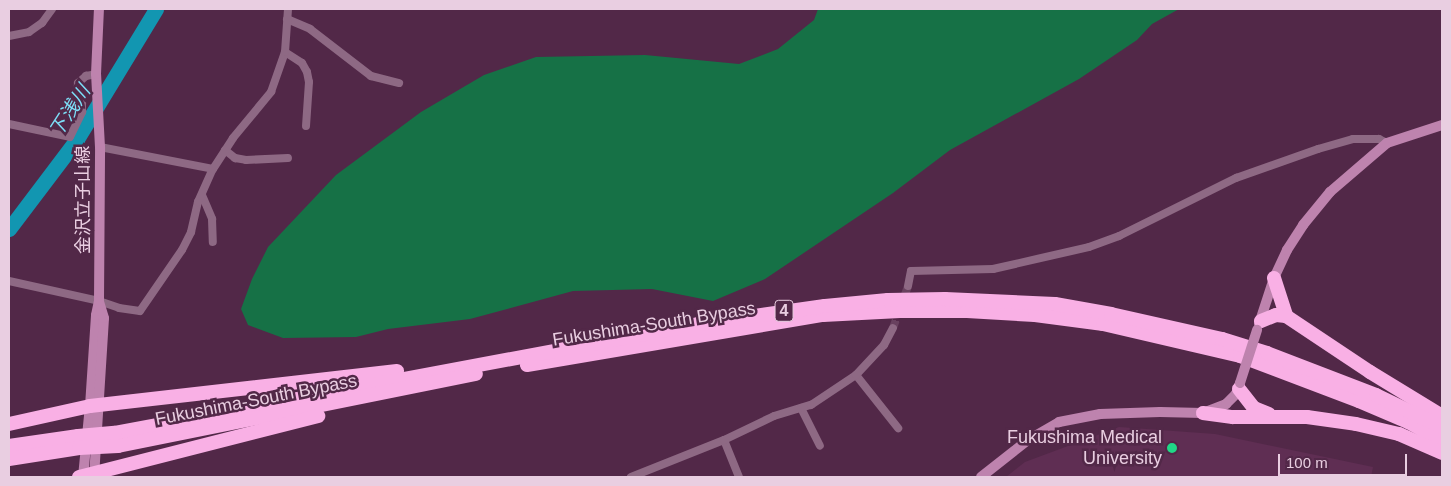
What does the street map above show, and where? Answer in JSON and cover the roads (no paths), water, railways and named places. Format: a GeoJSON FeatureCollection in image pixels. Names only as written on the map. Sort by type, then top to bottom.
{"type":"FeatureCollection","features":[{"type":"Feature","properties":{"kind":"highway"},"geometry":{"type":"LineString","coordinates":[[1274,278],[1286,316]]}},
{"type":"Feature","properties":{"kind":"highway","name":"Fukushima-South Bypass"},"geometry":{"type":"LineString","coordinates":[[116,440],[509,358],[698,324],[888,300],[945,299],[1056,304],[1170,326],[1268,353],[1376,395],[1442,428]]}},
{"type":"Feature","properties":{"kind":"highway","name":"Fukushima-South Bypass"},"geometry":{"type":"LineString","coordinates":[[9,446],[116,440],[482,373],[822,315],[900,311],[967,311],[1035,315],[1103,324],[1240,356],[1360,401],[1408,422],[1442,441]]}},
{"type":"Feature","properties":{"kind":"highway"},"geometry":{"type":"LineString","coordinates":[[1259,325],[1276,316],[1286,316],[1370,372],[1442,416]]}},
{"type":"Feature","properties":{"kind":"highway"},"geometry":{"type":"LineString","coordinates":[[9,424],[95,406],[509,358]]}},
{"type":"Feature","properties":{"kind":"highway"},"geometry":{"type":"LineString","coordinates":[[79,477],[89,476],[482,373]]}},
{"type":"Feature","properties":{"kind":"highway"},"geometry":{"type":"LineString","coordinates":[[1240,386],[1254,408],[1263,413],[1307,417],[1378,428],[1399,434],[1442,453]]}},
{"type":"Feature","properties":{"kind":"highway"},"geometry":{"type":"LineString","coordinates":[[1203,413],[1233,418],[1307,417]]}},
{"type":"Feature","properties":{"kind":"highway","name":"4"},"geometry":{"type":"LineString","coordinates":[[9,458],[79,442]]}},
{"type":"Feature","properties":{"kind":"street"},"geometry":{"type":"LineString","coordinates":[[9,36],[29,32],[42,23],[52,9]]}},
{"type":"Feature","properties":{"kind":"street","name":"金沢立子山線"},"geometry":{"type":"LineString","coordinates":[[89,476],[95,406],[96,315],[99,301],[100,130],[97,79],[99,9]]}},
{"type":"Feature","properties":{"kind":"street"},"geometry":{"type":"LineString","coordinates":[[9,281],[99,301],[120,308],[140,311],[182,250],[213,169],[272,92],[285,52],[288,9]]}},
{"type":"Feature","properties":{"kind":"street"},"geometry":{"type":"LineString","coordinates":[[287,19],[310,29],[371,76],[400,83]]}},
{"type":"Feature","properties":{"kind":"street"},"geometry":{"type":"LineString","coordinates":[[285,52],[302,63],[307,72],[309,82],[306,126]]}},
{"type":"Feature","properties":{"kind":"street"},"geometry":{"type":"LineString","coordinates":[[9,124],[70,137],[82,112],[82,102],[77,93],[78,83],[86,76],[97,79]]}},
{"type":"Feature","properties":{"kind":"street"},"geometry":{"type":"LineString","coordinates":[[981,477],[1028,440],[1059,422],[1100,414],[1203,413],[1226,404],[1240,386],[1274,278],[1287,250],[1303,225],[1330,192],[1387,143],[1442,125]]}},
{"type":"Feature","properties":{"kind":"street"},"geometry":{"type":"LineString","coordinates":[[908,286],[910,271],[993,269],[1089,247],[1119,236],[1236,178],[1318,149],[1353,139],[1379,139],[1387,143]]}},
{"type":"Feature","properties":{"kind":"street"},"geometry":{"type":"LineString","coordinates":[[100,147],[213,169]]}},
{"type":"Feature","properties":{"kind":"street"},"geometry":{"type":"LineString","coordinates":[[226,150],[235,158],[246,160],[288,158]]}},
{"type":"Feature","properties":{"kind":"street"},"geometry":{"type":"LineString","coordinates":[[202,194],[212,219],[213,242]]}},
{"type":"Feature","properties":{"kind":"street"},"geometry":{"type":"LineString","coordinates":[[632,477],[724,440],[774,416],[818,401],[856,374],[884,345],[893,328]]}},
{"type":"Feature","properties":{"kind":"street"},"geometry":{"type":"LineString","coordinates":[[856,374],[898,428]]}},
{"type":"Feature","properties":{"kind":"street"},"geometry":{"type":"LineString","coordinates":[[801,408],[820,446]]}},
{"type":"Feature","properties":{"kind":"street"},"geometry":{"type":"LineString","coordinates":[[724,440],[740,477]]}},
{"type":"Feature","properties":{"kind":"waterway","name":"下浅川"},"geometry":{"type":"LineString","coordinates":[[9,229],[77,139],[156,9]]}},
{"type":"Feature","properties":{"kind":"tunnel"},"geometry":{"type":"LineString","coordinates":[[893,328],[908,286]]}},
{"type":"Feature","properties":{"kind":"place","name":"Fukushima Medical University"},"geometry":{"type":"Point","coordinates":[1172,448]}}]}
